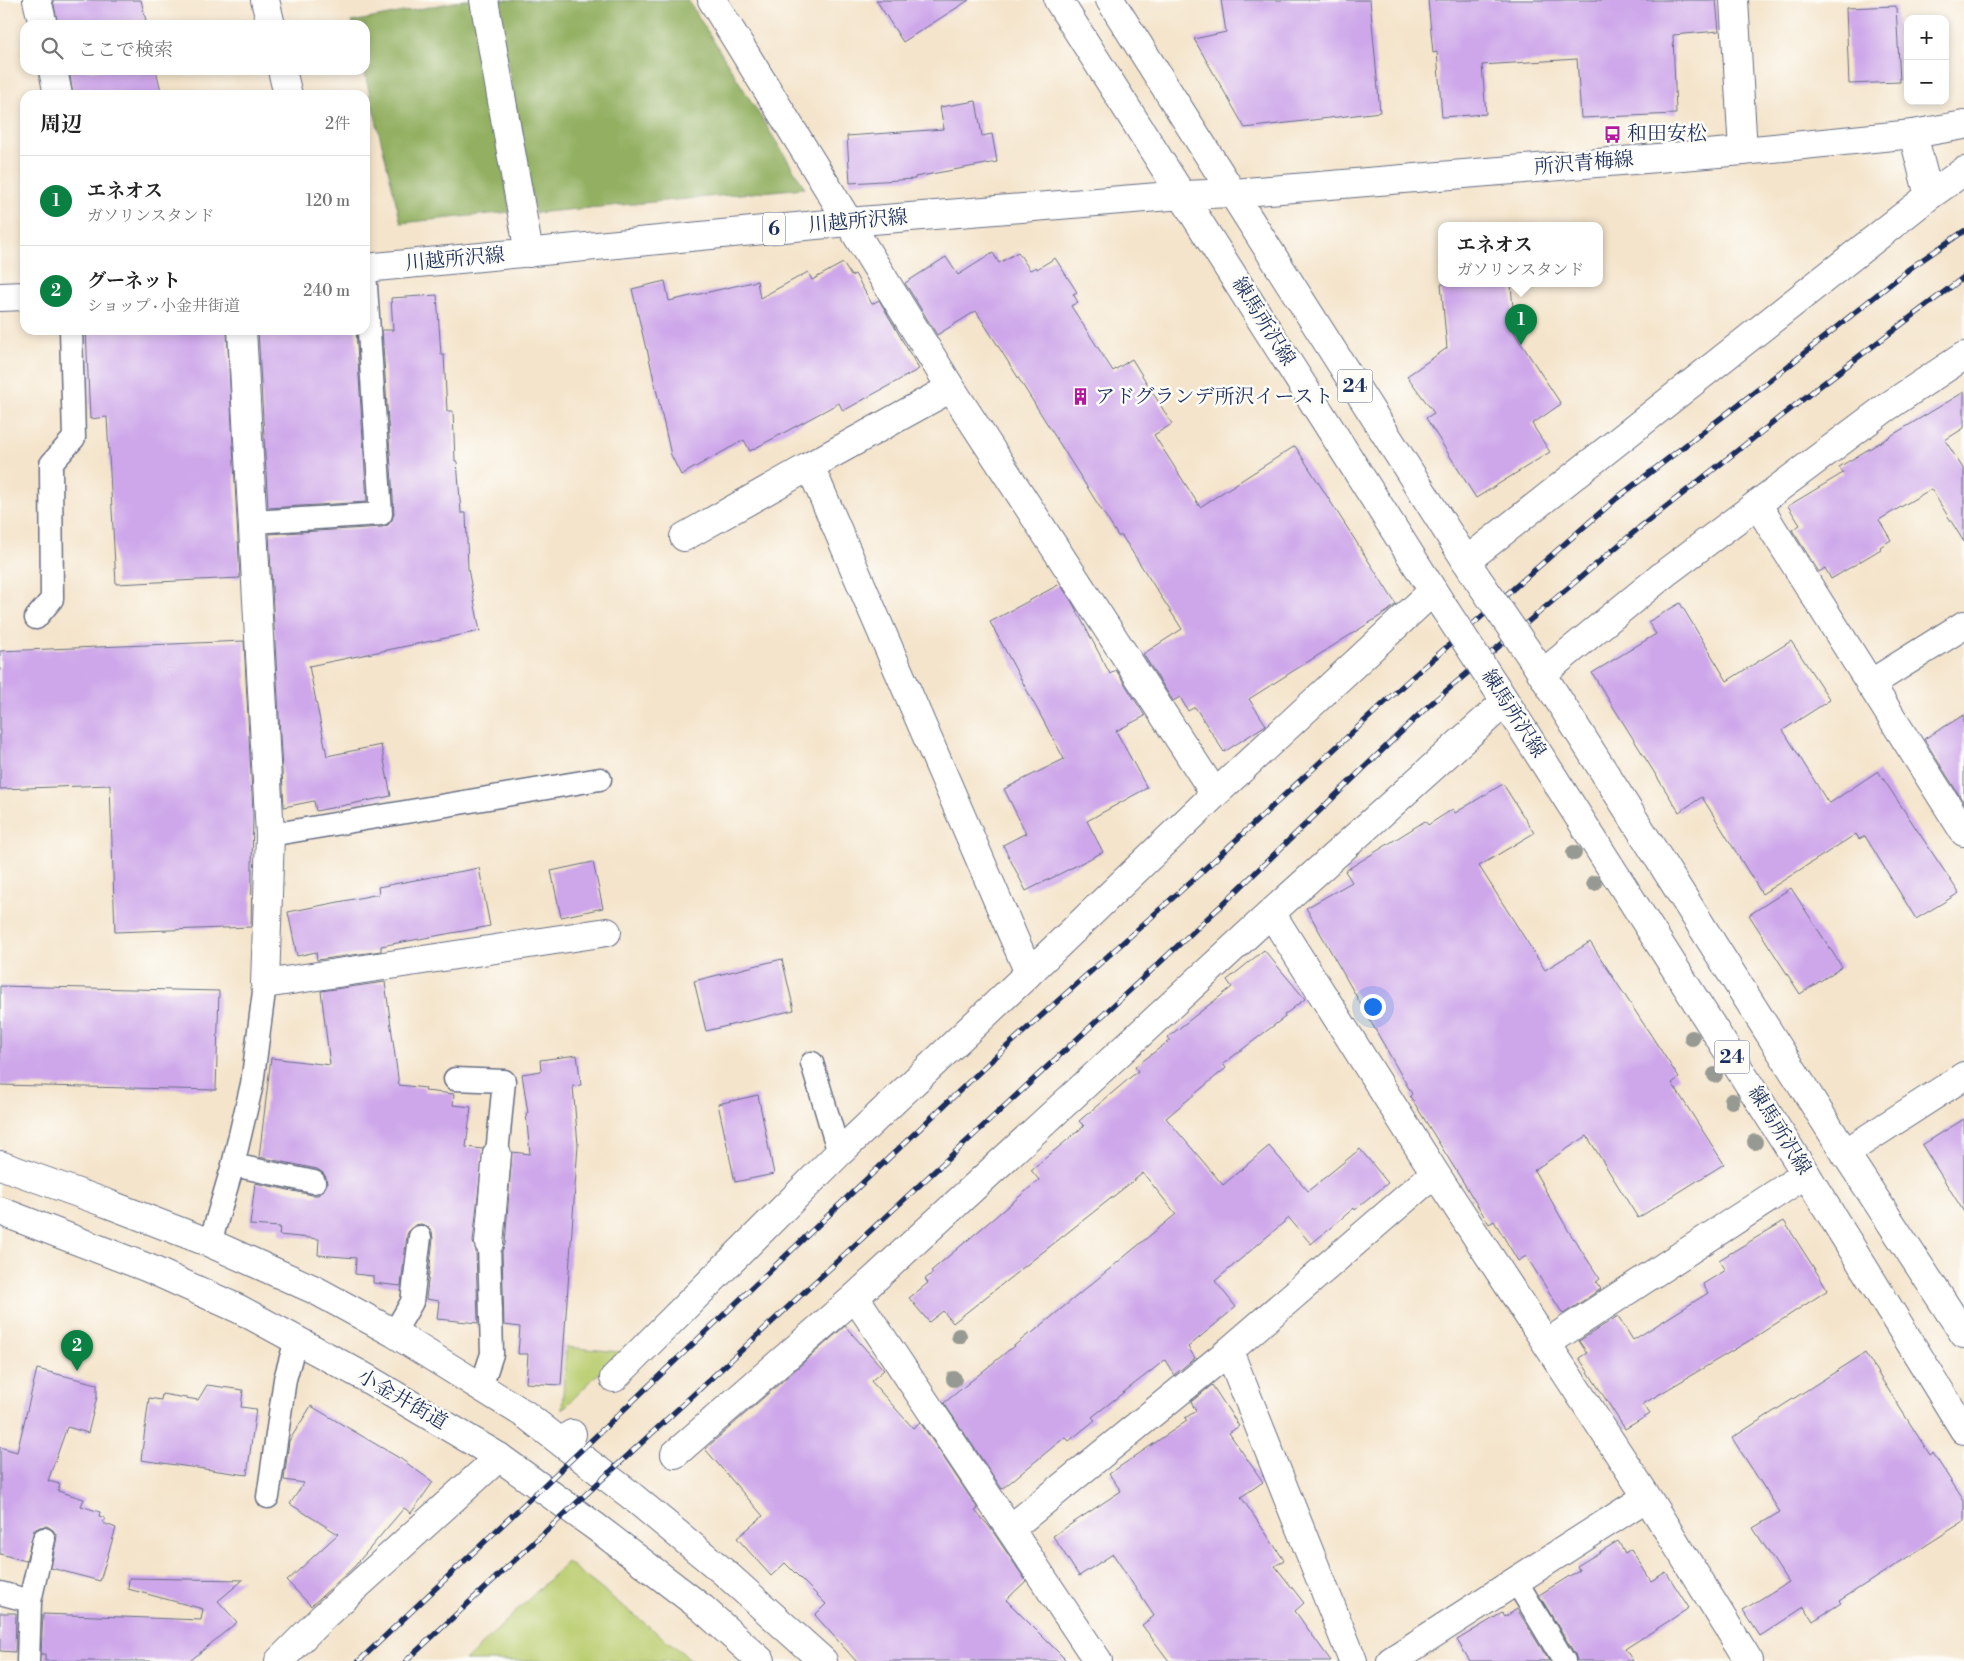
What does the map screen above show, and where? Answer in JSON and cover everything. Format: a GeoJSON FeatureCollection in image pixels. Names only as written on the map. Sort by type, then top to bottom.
{"type":"FeatureCollection","features":[{"type":"Feature","properties":{"kind":"street"},"geometry":{"type":"LineString","coordinates":[[37,0],[42,20]]}},
{"type":"Feature","properties":{"kind":"street"},"geometry":{"type":"LineString","coordinates":[[265,0],[270,20]]}},
{"type":"Feature","properties":{"kind":"street"},"geometry":{"type":"LineString","coordinates":[[484,0],[529,253]]}},
{"type":"Feature","properties":{"kind":"street"},"geometry":{"type":"LineString","coordinates":[[712,0],[951,388],[1215,794]]}},
{"type":"Feature","properties":{"kind":"street","name":"練馬所沢線"},"geometry":{"type":"LineString","coordinates":[[1058,0],[1806,1174],[1964,1430]]}},
{"type":"Feature","properties":{"kind":"street","name":"24"},"geometry":{"type":"LineString","coordinates":[[1110,0],[1471,570],[1537,666],[1845,1154],[1964,1334]]}},
{"type":"Feature","properties":{"kind":"street"},"geometry":{"type":"LineString","coordinates":[[1734,0],[1744,151]]}},
{"type":"Feature","properties":{"kind":"street"},"geometry":{"type":"LineString","coordinates":[[54,75],[57,90]]}},
{"type":"Feature","properties":{"kind":"street"},"geometry":{"type":"LineString","coordinates":[[283,75],[287,90]]}},
{"type":"Feature","properties":{"kind":"street","name":"所沢青梅線"},"geometry":{"type":"LineString","coordinates":[[1233,193],[1744,151],[1913,134],[1964,126]]}},
{"type":"Feature","properties":{"kind":"street"},"geometry":{"type":"LineString","coordinates":[[1913,134],[1929,196]]}},
{"type":"Feature","properties":{"kind":"street"},"geometry":{"type":"LineString","coordinates":[[1471,570],[1929,196],[1964,171]]}},
{"type":"Feature","properties":{"kind":"street","name":"川越所沢線"},"geometry":{"type":"LineString","coordinates":[[370,269],[848,222],[1183,195],[1233,193]]}},
{"type":"Feature","properties":{"kind":"street"},"geometry":{"type":"LineString","coordinates":[[0,298],[20,296]]}},
{"type":"Feature","properties":{"kind":"street"},"geometry":{"type":"LineString","coordinates":[[242,335],[270,835],[265,984],[607,932]]}},
{"type":"Feature","properties":{"kind":"street"},"geometry":{"type":"LineString","coordinates":[[1537,666],[1668,571],[1884,409],[1964,356]]}},
{"type":"Feature","properties":{"kind":"street"},"geometry":{"type":"LineString","coordinates":[[684,537],[951,388]]}},
{"type":"Feature","properties":{"kind":"street"},"geometry":{"type":"LineString","coordinates":[[810,466],[1029,973]]}},
{"type":"Feature","properties":{"kind":"street"},"geometry":{"type":"LineString","coordinates":[[1756,504],[1964,832]]}},
{"type":"Feature","properties":{"kind":"street"},"geometry":{"type":"LineString","coordinates":[[614,1378],[839,1153],[1215,794],[1439,599]]}},
{"type":"Feature","properties":{"kind":"street"},"geometry":{"type":"LineString","coordinates":[[1870,684],[1964,625]]}},
{"type":"Feature","properties":{"kind":"street"},"geometry":{"type":"LineString","coordinates":[[675,1454],[856,1297],[1271,913],[1501,695]]}},
{"type":"Feature","properties":{"kind":"street"},"geometry":{"type":"LineString","coordinates":[[1271,913],[1435,1173],[1647,1497],[1749,1661]]}},
{"type":"Feature","properties":{"kind":"street"},"geometry":{"type":"LineString","coordinates":[[1845,1154],[1964,1076]]}},
{"type":"Feature","properties":{"kind":"street"},"geometry":{"type":"LineString","coordinates":[[489,1244],[497,1154]]}},
{"type":"Feature","properties":{"kind":"street"},"geometry":{"type":"LineString","coordinates":[[0,1165],[106,1203],[210,1244],[314,1290],[394,1333],[526,1416],[567,1439],[636,1487],[725,1573],[823,1661]]}},
{"type":"Feature","properties":{"kind":"street"},"geometry":{"type":"LineString","coordinates":[[1010,1529],[1229,1351],[1435,1173]]}},
{"type":"Feature","properties":{"kind":"street"},"geometry":{"type":"LineString","coordinates":[[1547,1343],[1806,1174]]}},
{"type":"Feature","properties":{"kind":"street","name":"小金井街道"},"geometry":{"type":"LineString","coordinates":[[0,1211],[148,1268],[239,1309],[361,1375],[499,1457],[596,1527],[702,1608],[761,1661]]}},
{"type":"Feature","properties":{"kind":"street"},"geometry":{"type":"LineString","coordinates":[[856,1297],[1098,1661]]}},
{"type":"Feature","properties":{"kind":"street"},"geometry":{"type":"LineString","coordinates":[[1229,1351],[1353,1661]]}},
{"type":"Feature","properties":{"kind":"street"},"geometry":{"type":"LineString","coordinates":[[279,1661],[324,1616],[499,1457]]}},
{"type":"Feature","properties":{"kind":"street"},"geometry":{"type":"LineString","coordinates":[[1391,1661],[1647,1497]]}},
{"type":"Feature","properties":{"kind":"lane"},"geometry":{"type":"LineString","coordinates":[[36,618],[52,599],[51,464],[74,438],[71,335]]}},
{"type":"Feature","properties":{"kind":"lane"},"geometry":{"type":"LineString","coordinates":[[253,522],[381,514],[369,335]]}},
{"type":"Feature","properties":{"kind":"lane"},"geometry":{"type":"LineString","coordinates":[[270,835],[600,779]]}},
{"type":"Feature","properties":{"kind":"lane"},"geometry":{"type":"LineString","coordinates":[[210,1244],[233,1165],[252,1084],[265,984]]}},
{"type":"Feature","properties":{"kind":"lane"},"geometry":{"type":"LineString","coordinates":[[812,1064],[839,1153]]}},
{"type":"Feature","properties":{"kind":"lane"},"geometry":{"type":"LineString","coordinates":[[455,1080],[504,1081],[497,1154]]}},
{"type":"Feature","properties":{"kind":"lane"},"geometry":{"type":"LineString","coordinates":[[233,1165],[314,1182]]}},
{"type":"Feature","properties":{"kind":"lane"},"geometry":{"type":"LineString","coordinates":[[394,1333],[412,1302],[420,1237]]}},
{"type":"Feature","properties":{"kind":"lane"},"geometry":{"type":"LineString","coordinates":[[481,1387],[492,1354],[489,1244]]}},
{"type":"Feature","properties":{"kind":"lane"},"geometry":{"type":"LineString","coordinates":[[268,1497],[285,1379],[296,1340]]}},
{"type":"Feature","properties":{"kind":"lane"},"geometry":{"type":"LineString","coordinates":[[28,1661],[30,1601],[44,1539]]}},
{"type":"Feature","properties":{"kind":"lane"},"geometry":{"type":"LineString","coordinates":[[1516,1581],[1564,1661]]}},
{"type":"Feature","properties":{"kind":"lane"},"geometry":{"type":"LineString","coordinates":[[0,1593],[30,1601]]}},
{"type":"Feature","properties":{"kind":"green space"},"geometry":{"type":"Polygon","coordinates":[[[465,0],[474,0],[510,212],[401,223],[365,75],[370,75],[370,20],[362,20],[465,0]]]}},
{"type":"Feature","properties":{"kind":"green space"},"geometry":{"type":"Polygon","coordinates":[[[496,0],[688,0],[805,188],[535,213],[496,0]]]}},
{"type":"Feature","properties":{"kind":"green space"},"geometry":{"type":"Polygon","coordinates":[[[566,1347],[620,1352],[562,1410],[566,1347]]]}},
{"type":"Feature","properties":{"kind":"green space"},"geometry":{"type":"Polygon","coordinates":[[[567,1562],[693,1661],[465,1661],[567,1562]]]}},
{"type":"Feature","properties":{"kind":"building"},"geometry":{"type":"Polygon","coordinates":[[[53,0],[141,0],[146,20],[57,20],[53,0]]]}},
{"type":"Feature","properties":{"kind":"building"},"geometry":{"type":"Polygon","coordinates":[[[876,0],[969,0],[903,42],[876,0]]]}},
{"type":"Feature","properties":{"kind":"building"},"geometry":{"type":"Polygon","coordinates":[[[1221,0],[1370,0],[1380,112],[1245,128],[1194,39],[1226,32],[1221,0]]]}},
{"type":"Feature","properties":{"kind":"building"},"geometry":{"type":"Polygon","coordinates":[[[1428,0],[1716,0],[1719,31],[1673,35],[1676,114],[1581,118],[1577,59],[1482,65],[1486,114],[1442,117],[1437,52],[1433,53],[1428,0]]]}},
{"type":"Feature","properties":{"kind":"building"},"geometry":{"type":"Polygon","coordinates":[[[1896,6],[1900,82],[1849,84],[1846,8],[1896,6]]]}},
{"type":"Feature","properties":{"kind":"building"},"geometry":{"type":"Polygon","coordinates":[[[70,75],[157,75],[161,90],[72,90],[70,75]]]}},
{"type":"Feature","properties":{"kind":"building"},"geometry":{"type":"Polygon","coordinates":[[[976,101],[982,136],[992,134],[997,162],[915,177],[915,179],[850,183],[847,136],[944,129],[940,107],[976,101]]]}},
{"type":"Feature","properties":{"kind":"building"},"geometry":{"type":"Polygon","coordinates":[[[1018,252],[1030,270],[1036,267],[1037,269],[1055,258],[1077,292],[1073,294],[1078,302],[1071,306],[1113,371],[1132,359],[1172,424],[1154,435],[1200,507],[1295,446],[1396,604],[1388,611],[1249,699],[1266,725],[1224,752],[1195,707],[1188,711],[1180,697],[1173,701],[1143,654],[1182,629],[1122,536],[1118,536],[976,311],[937,335],[905,283],[946,257],[958,275],[993,253],[999,263],[1018,252]]]}},
{"type":"Feature","properties":{"kind":"building"},"geometry":{"type":"Polygon","coordinates":[[[843,263],[851,276],[855,274],[872,304],[879,300],[919,369],[843,411],[839,403],[750,451],[744,440],[681,475],[671,455],[632,289],[665,281],[669,301],[757,281],[760,298],[808,272],[812,280],[843,263]]]}},
{"type":"Feature","properties":{"kind":"building"},"geometry":{"type":"Polygon","coordinates":[[[1441,287],[1511,287],[1515,334],[1561,404],[1532,424],[1550,452],[1476,498],[1426,418],[1434,413],[1407,376],[1447,348],[1441,287]]]}},
{"type":"Feature","properties":{"kind":"building"},"geometry":{"type":"Polygon","coordinates":[[[437,295],[441,355],[444,355],[447,411],[453,411],[455,461],[457,461],[461,513],[466,513],[468,569],[480,631],[309,666],[327,756],[381,745],[391,796],[316,811],[314,801],[284,807],[269,534],[382,527],[388,525],[392,520],[394,513],[382,330],[393,330],[391,298],[437,295]]]}},
{"type":"Feature","properties":{"kind":"building"},"geometry":{"type":"Polygon","coordinates":[[[86,335],[227,335],[240,578],[116,584],[107,417],[90,419],[86,335]]]}},
{"type":"Feature","properties":{"kind":"building"},"geometry":{"type":"Polygon","coordinates":[[[258,335],[356,335],[367,502],[268,508],[258,335]]]}},
{"type":"Feature","properties":{"kind":"building"},"geometry":{"type":"Polygon","coordinates":[[[1964,392],[1964,428],[1945,440],[1964,470],[1964,542],[1931,489],[1879,520],[1891,540],[1880,547],[1881,549],[1831,579],[1825,568],[1819,572],[1792,530],[1800,525],[1788,506],[1843,473],[1839,467],[1964,392]]]}},
{"type":"Feature","properties":{"kind":"building"},"geometry":{"type":"Polygon","coordinates":[[[1060,584],[1072,602],[1110,674],[1116,670],[1145,716],[1116,731],[1147,788],[1087,821],[1103,852],[1026,891],[1003,845],[1026,833],[1004,789],[1064,759],[990,622],[1060,584]]]}},
{"type":"Feature","properties":{"kind":"building"},"geometry":{"type":"Polygon","coordinates":[[[1680,603],[1727,681],[1791,641],[1830,700],[1783,730],[1827,801],[1830,803],[1878,771],[1959,893],[1916,919],[1865,836],[1859,839],[1856,834],[1762,894],[1702,797],[1679,812],[1592,673],[1656,634],[1648,622],[1680,603]]]}},
{"type":"Feature","properties":{"kind":"building"},"geometry":{"type":"Polygon","coordinates":[[[244,641],[253,813],[251,927],[115,932],[110,785],[0,789],[0,651],[244,641]]]}},
{"type":"Feature","properties":{"kind":"building"},"geometry":{"type":"Polygon","coordinates":[[[1964,715],[1964,803],[1924,739],[1964,715]]]}},
{"type":"Feature","properties":{"kind":"building"},"geometry":{"type":"Polygon","coordinates":[[[1503,784],[1534,833],[1479,866],[1545,970],[1590,942],[1679,1078],[1672,1083],[1724,1164],[1638,1218],[1587,1136],[1534,1170],[1568,1230],[1600,1279],[1596,1282],[1601,1289],[1563,1314],[1526,1256],[1518,1261],[1494,1221],[1489,1224],[1410,1096],[1412,1094],[1306,908],[1352,882],[1345,871],[1425,821],[1428,825],[1453,809],[1455,813],[1503,784]]]}},
{"type":"Feature","properties":{"kind":"building"},"geometry":{"type":"Polygon","coordinates":[[[593,862],[603,908],[561,917],[551,871],[593,862]]]}},
{"type":"Feature","properties":{"kind":"building"},"geometry":{"type":"Polygon","coordinates":[[[479,868],[490,926],[381,946],[381,951],[317,960],[316,952],[297,956],[288,912],[379,894],[378,887],[479,868]]]}},
{"type":"Feature","properties":{"kind":"building"},"geometry":{"type":"Polygon","coordinates":[[[1791,888],[1842,967],[1800,994],[1749,915],[1791,888]]]}},
{"type":"Feature","properties":{"kind":"building"},"geometry":{"type":"Polygon","coordinates":[[[1264,950],[1305,999],[1284,1015],[1285,1017],[1223,1064],[1226,1068],[1166,1118],[1223,1185],[1269,1146],[1308,1191],[1360,1149],[1388,1183],[1355,1210],[1354,1208],[1311,1244],[1289,1218],[1215,1281],[1236,1307],[1188,1347],[1195,1358],[1174,1375],[1165,1360],[1092,1417],[1095,1420],[1069,1441],[1065,1437],[1002,1489],[944,1403],[1176,1214],[1143,1173],[953,1323],[943,1311],[929,1322],[909,1298],[928,1283],[925,1279],[933,1273],[931,1271],[1039,1180],[1031,1170],[1084,1126],[1079,1121],[1138,1071],[1135,1067],[1170,1040],[1168,1037],[1232,987],[1227,980],[1264,950]]]}},
{"type":"Feature","properties":{"kind":"building"},"geometry":{"type":"Polygon","coordinates":[[[782,959],[794,1010],[706,1031],[694,981],[782,959]]]}},
{"type":"Feature","properties":{"kind":"building"},"geometry":{"type":"Polygon","coordinates":[[[385,982],[399,1085],[426,1088],[425,1091],[454,1094],[453,1105],[471,1107],[466,1147],[483,1149],[473,1242],[476,1251],[478,1323],[437,1319],[439,1301],[426,1299],[433,1239],[432,1231],[427,1226],[415,1225],[409,1230],[401,1286],[373,1283],[373,1276],[355,1274],[356,1258],[318,1255],[319,1239],[279,1235],[280,1227],[250,1225],[255,1183],[312,1195],[318,1195],[327,1184],[326,1177],[317,1169],[259,1157],[271,1058],[330,1065],[321,991],[385,982]]]}},
{"type":"Feature","properties":{"kind":"building"},"geometry":{"type":"Polygon","coordinates":[[[0,986],[219,991],[216,1090],[0,1085],[0,986]]]}},
{"type":"Feature","properties":{"kind":"building"},"geometry":{"type":"Polygon","coordinates":[[[577,1055],[581,1085],[573,1086],[578,1145],[561,1385],[526,1383],[528,1354],[518,1354],[520,1327],[504,1325],[502,1251],[505,1244],[512,1152],[530,1154],[526,1113],[528,1113],[522,1074],[541,1071],[540,1060],[577,1055]]]}},
{"type":"Feature","properties":{"kind":"building"},"geometry":{"type":"Polygon","coordinates":[[[758,1095],[774,1174],[735,1182],[718,1104],[758,1095]]]}},
{"type":"Feature","properties":{"kind":"building"},"geometry":{"type":"Polygon","coordinates":[[[1964,1119],[1964,1212],[1922,1145],[1964,1119]]]}},
{"type":"Feature","properties":{"kind":"building"},"geometry":{"type":"Polygon","coordinates":[[[1784,1221],[1828,1290],[1752,1339],[1643,1404],[1650,1414],[1625,1429],[1579,1358],[1587,1353],[1579,1341],[1618,1316],[1633,1340],[1708,1293],[1703,1284],[1726,1270],[1719,1260],[1784,1221]]]}},
{"type":"Feature","properties":{"kind":"building"},"geometry":{"type":"Polygon","coordinates":[[[845,1326],[884,1370],[871,1381],[913,1428],[920,1422],[978,1509],[975,1511],[989,1526],[1026,1581],[1006,1600],[1067,1661],[856,1661],[815,1615],[826,1604],[785,1563],[771,1576],[737,1538],[763,1516],[705,1449],[845,1326]]]}},
{"type":"Feature","properties":{"kind":"building"},"geometry":{"type":"Polygon","coordinates":[[[1865,1353],[1930,1455],[1933,1453],[1964,1501],[1964,1521],[1839,1601],[1841,1603],[1813,1621],[1804,1607],[1760,1636],[1743,1610],[1788,1582],[1753,1528],[1780,1512],[1732,1438],[1865,1353]]]}},
{"type":"Feature","properties":{"kind":"building"},"geometry":{"type":"Polygon","coordinates":[[[37,1369],[97,1384],[97,1397],[88,1433],[67,1427],[48,1481],[60,1484],[58,1491],[84,1499],[81,1506],[100,1512],[99,1516],[105,1518],[103,1523],[116,1528],[100,1581],[51,1568],[57,1536],[47,1526],[34,1530],[26,1561],[0,1554],[0,1447],[17,1452],[37,1369]]]}},
{"type":"Feature","properties":{"kind":"building"},"geometry":{"type":"Polygon","coordinates":[[[207,1385],[243,1390],[241,1407],[256,1409],[247,1475],[141,1460],[149,1398],[161,1400],[162,1394],[198,1400],[207,1385]]]}},
{"type":"Feature","properties":{"kind":"building"},"geometry":{"type":"Polygon","coordinates":[[[1212,1385],[1239,1426],[1229,1433],[1263,1482],[1241,1497],[1284,1560],[1275,1566],[1304,1603],[1295,1611],[1331,1661],[1169,1661],[1142,1625],[1154,1616],[1113,1554],[1079,1576],[1053,1536],[1121,1491],[1109,1474],[1187,1421],[1185,1418],[1196,1411],[1191,1402],[1212,1385]]]}},
{"type":"Feature","properties":{"kind":"building"},"geometry":{"type":"Polygon","coordinates":[[[311,1406],[401,1459],[433,1482],[411,1513],[404,1508],[354,1567],[311,1606],[287,1581],[338,1534],[290,1504],[304,1483],[284,1480],[289,1441],[311,1406]]]}},
{"type":"Feature","properties":{"kind":"building"},"geometry":{"type":"Polygon","coordinates":[[[1618,1541],[1625,1553],[1631,1549],[1651,1581],[1666,1572],[1689,1608],[1625,1649],[1633,1661],[1577,1661],[1575,1654],[1539,1595],[1579,1570],[1577,1566],[1618,1541]]]}},
{"type":"Feature","properties":{"kind":"building"},"geometry":{"type":"Polygon","coordinates":[[[129,1578],[243,1580],[218,1601],[237,1622],[190,1661],[45,1661],[45,1654],[41,1654],[43,1614],[201,1620],[203,1609],[128,1589],[129,1578]]]}},
{"type":"Feature","properties":{"kind":"building"},"geometry":{"type":"Polygon","coordinates":[[[1517,1609],[1549,1661],[1470,1661],[1457,1640],[1502,1613],[1505,1617],[1517,1609]]]}},
{"type":"Feature","properties":{"kind":"building"},"geometry":{"type":"Polygon","coordinates":[[[0,1613],[16,1613],[15,1652],[0,1651],[0,1613]]]}},
{"type":"Feature","properties":{"kind":"railway"},"geometry":{"type":"LineString","coordinates":[[359,1661],[992,1060],[1196,877],[1409,680],[1617,498],[1782,371],[1909,269],[1964,231]]}},
{"type":"Feature","properties":{"kind":"railway"},"geometry":{"type":"LineString","coordinates":[[406,1661],[1224,903],[1426,708],[1639,528],[1816,389],[1964,277]]}},
{"type":"Feature","properties":{"kind":"place","name":"和田安松"},"geometry":{"type":"Point","coordinates":[1613,134]}},
{"type":"Feature","properties":{"kind":"place","name":"エネオス"},"geometry":{"type":"Point","coordinates":[1521,345]}},
{"type":"Feature","properties":{"kind":"place","name":"アドグランデ所沢イースト"},"geometry":{"type":"Point","coordinates":[1081,397]}},
{"type":"Feature","properties":{"kind":"place","name":"グーネット"},"geometry":{"type":"Point","coordinates":[77,1371]}}]}
